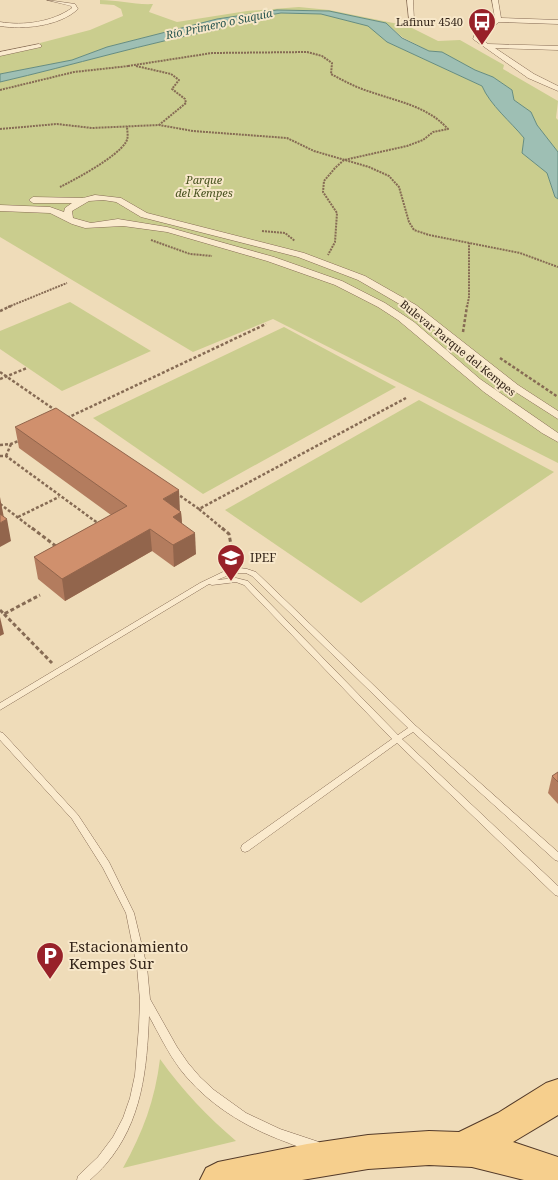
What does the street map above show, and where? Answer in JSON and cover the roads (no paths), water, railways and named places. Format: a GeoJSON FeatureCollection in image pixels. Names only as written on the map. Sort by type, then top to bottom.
{"type":"FeatureCollection","features":[{"type":"Feature","properties":{"kind":"main road"},"geometry":{"type":"LineString","coordinates":[[460,1149],[490,1137],[538,1110],[558,1095]]}},
{"type":"Feature","properties":{"kind":"main road"},"geometry":{"type":"LineString","coordinates":[[218,1180],[349,1156],[422,1149],[460,1149],[511,1159],[558,1174]]}},
{"type":"Feature","properties":{"kind":"street"},"geometry":{"type":"LineString","coordinates":[[0,24],[18,27],[68,14],[75,9],[73,5],[50,0]]}},
{"type":"Feature","properties":{"kind":"street"},"geometry":{"type":"LineString","coordinates":[[410,0],[412,19]]}},
{"type":"Feature","properties":{"kind":"street"},"geometry":{"type":"LineString","coordinates":[[495,0],[498,20]]}},
{"type":"Feature","properties":{"kind":"street"},"geometry":{"type":"LineString","coordinates":[[558,22],[498,20],[475,38],[531,76],[558,89]]}},
{"type":"Feature","properties":{"kind":"street"},"geometry":{"type":"LineString","coordinates":[[0,54],[39,46]]}},
{"type":"Feature","properties":{"kind":"street"},"geometry":{"type":"LineString","coordinates":[[487,46],[558,48]]}},
{"type":"Feature","properties":{"kind":"street"},"geometry":{"type":"LineString","coordinates":[[531,76],[549,77]]}},
{"type":"Feature","properties":{"kind":"street"},"geometry":{"type":"LineString","coordinates":[[0,199],[85,200]]}},
{"type":"Feature","properties":{"kind":"street","name":"Bulevar Parque del Kempes"},"geometry":{"type":"LineString","coordinates":[[85,200],[115,199],[129,205],[132,209],[167,221],[268,245],[366,280],[415,309],[510,384],[558,416]]}},
{"type":"Feature","properties":{"kind":"street"},"geometry":{"type":"LineString","coordinates":[[69,218],[68,210],[77,202],[85,200]]}},
{"type":"Feature","properties":{"kind":"street"},"geometry":{"type":"LineString","coordinates":[[0,208],[46,210],[57,212],[69,218]]}},
{"type":"Feature","properties":{"kind":"street"},"geometry":{"type":"LineString","coordinates":[[109,224],[126,218],[132,209]]}},
{"type":"Feature","properties":{"kind":"street","name":"Bulevar Parque del Kempes"},"geometry":{"type":"LineString","coordinates":[[69,218],[81,224],[90,225],[136,223],[308,270],[349,288],[404,319],[490,391],[558,438]]}},
{"type":"Feature","properties":{"kind":"lane"},"geometry":{"type":"LineString","coordinates":[[0,707],[202,585],[235,569],[246,570],[254,574],[413,728],[558,857]]}},
{"type":"Feature","properties":{"kind":"lane"},"geometry":{"type":"LineString","coordinates":[[202,585],[236,580],[246,583],[397,739],[558,892]]}},
{"type":"Feature","properties":{"kind":"lane"},"geometry":{"type":"LineString","coordinates":[[245,848],[413,728]]}},
{"type":"Feature","properties":{"kind":"lane"},"geometry":{"type":"LineString","coordinates":[[0,735],[75,817],[106,865],[130,913],[142,967],[145,1000],[142,1068],[132,1111],[122,1132],[108,1154],[82,1180]]}},
{"type":"Feature","properties":{"kind":"lane"},"geometry":{"type":"LineString","coordinates":[[145,1000],[183,1065],[201,1086],[255,1124],[291,1140],[349,1156]]}},
{"type":"Feature","properties":{"kind":"water","name":"Río Primero o Suquía"},"geometry":{"type":"Polygon","coordinates":[[[277,10],[329,11],[386,23],[402,38],[429,51],[442,52],[475,70],[493,77],[512,90],[514,100],[531,112],[537,125],[558,152],[558,199],[555,197],[547,173],[522,153],[524,138],[495,107],[482,86],[387,42],[368,26],[321,14],[281,13],[246,19],[223,26],[220,29],[0,82],[0,74],[72,60],[107,47],[217,19],[277,10]]]}},
{"type":"Feature","properties":{"kind":"place","name":"Lafinur 4540"},"geometry":{"type":"Point","coordinates":[482,46]}},
{"type":"Feature","properties":{"kind":"place","name":"IPEF"},"geometry":{"type":"Point","coordinates":[231,582]}},
{"type":"Feature","properties":{"kind":"place","name":"Estacionamiento Kempes Sur"},"geometry":{"type":"Point","coordinates":[50,980]}},
{"type":"Feature","properties":{"kind":"park label","name":"Parque del Kempes"},"geometry":{"type":"Point","coordinates":[204,186]}}]}
